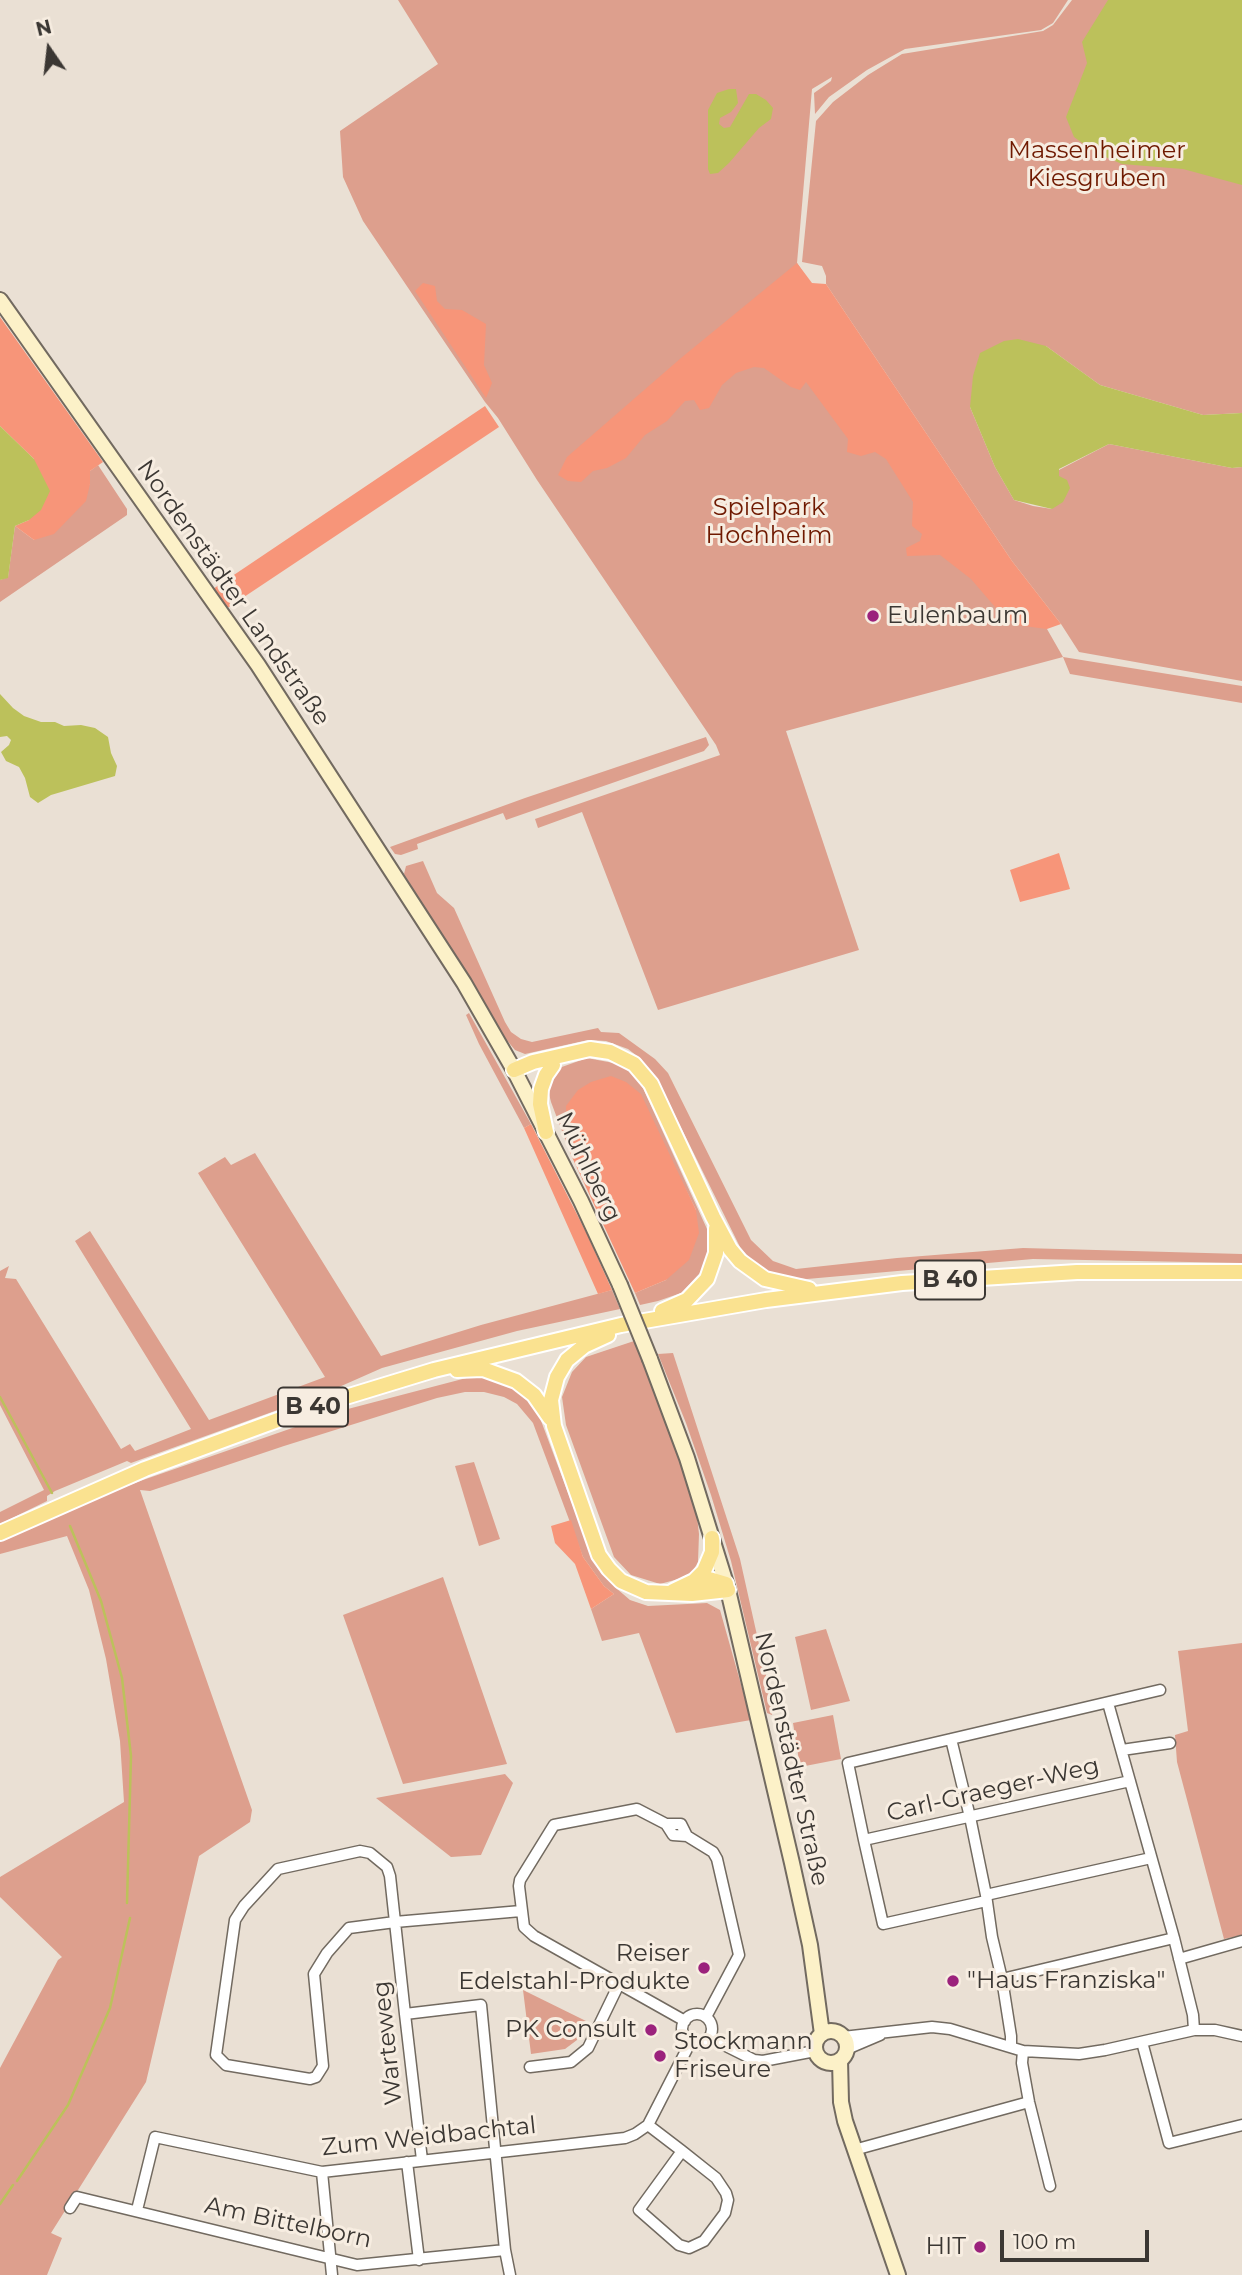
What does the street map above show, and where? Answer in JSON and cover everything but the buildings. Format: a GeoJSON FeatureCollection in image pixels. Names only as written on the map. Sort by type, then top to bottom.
{"type":"FeatureCollection","features":[{"type":"Feature","properties":{"kind":"main road","name":"Nordenstädter Landstraße"},"geometry":{"type":"LineString","coordinates":[[0,300],[258,665],[421,917],[514,1070]]}},
{"type":"Feature","properties":{"kind":"main road"},"geometry":{"type":"LineString","coordinates":[[514,1070],[533,1062],[590,1049],[610,1052],[627,1059],[641,1070],[651,1084],[730,1249],[751,1271],[778,1284],[824,1292]]}},
{"type":"Feature","properties":{"kind":"main road"},"geometry":{"type":"LineString","coordinates":[[514,1070],[526,1074],[538,1073],[570,1053]]}},
{"type":"Feature","properties":{"kind":"main road"},"geometry":{"type":"LineString","coordinates":[[546,1132],[540,1104],[541,1089],[553,1065]]}},
{"type":"Feature","properties":{"kind":"main road","name":"Mühlberg"},"geometry":{"type":"LineString","coordinates":[[514,1070],[620,1285],[650,1359]]}},
{"type":"Feature","properties":{"kind":"main road"},"geometry":{"type":"LineString","coordinates":[[621,1325],[679,1304],[701,1287],[711,1271],[716,1253],[717,1235],[713,1217]]}},
{"type":"Feature","properties":{"kind":"main road","name":"B 40"},"geometry":{"type":"LineString","coordinates":[[0,1533],[82,1495],[194,1450],[313,1407],[434,1370],[621,1325],[824,1292],[1000,1276],[1077,1272],[1242,1272]]}},
{"type":"Feature","properties":{"kind":"main road"},"geometry":{"type":"LineString","coordinates":[[645,1320],[584,1346],[567,1360],[552,1392],[554,1426],[603,1562],[615,1576],[629,1586],[646,1592],[707,1594],[727,1587]]}},
{"type":"Feature","properties":{"kind":"main road","name":"Nordenstädter Straße"},"geometry":{"type":"LineString","coordinates":[[650,1359],[687,1458],[727,1587],[792,1863],[810,1945],[816,1992],[832,2046],[841,2102],[854,2150],[898,2275]]}},
{"type":"Feature","properties":{"kind":"main road"},"geometry":{"type":"LineString","coordinates":[[434,1370],[483,1369],[506,1376],[534,1395],[554,1426]]}},
{"type":"Feature","properties":{"kind":"main road"},"geometry":{"type":"LineString","coordinates":[[687,1586],[700,1576],[707,1565],[712,1552],[712,1538]]}},
{"type":"Feature","properties":{"kind":"main road"},"geometry":{"type":"LineString","coordinates":[[667,1594],[709,1579],[727,1587]]}},
{"type":"Feature","properties":{"kind":"street"},"geometry":{"type":"LineString","coordinates":[[1151,1858],[883,1924],[848,1763],[1160,1690]]}},
{"type":"Feature","properties":{"kind":"street"},"geometry":{"type":"LineString","coordinates":[[1108,1703],[1174,1938],[1194,2030]]}},
{"type":"Feature","properties":{"kind":"street"},"geometry":{"type":"LineString","coordinates":[[951,1739],[970,1817],[1002,1979],[1012,2036],[1011,2047]]}},
{"type":"Feature","properties":{"kind":"street"},"geometry":{"type":"LineString","coordinates":[[1122,1750],[1170,1743]]}},
{"type":"Feature","properties":{"kind":"street","name":"Carl-Graeger-Weg"},"geometry":{"type":"LineString","coordinates":[[864,1840],[1130,1781]]}},
{"type":"Feature","properties":{"kind":"street"},"geometry":{"type":"LineString","coordinates":[[685,2021],[534,1936],[524,1927],[520,1880],[554,1825],[631,1809],[643,1811],[666,1824],[681,1824],[687,1836],[713,1852],[718,1859],[739,1955],[706,2017]]}},
{"type":"Feature","properties":{"kind":"street"},"geometry":{"type":"LineString","coordinates":[[395,1922],[387,1867],[370,1853],[360,1851],[274,1871],[235,1920],[216,2052],[219,2060],[239,2067],[304,2078],[316,2077],[321,2072],[323,2060],[314,1974],[316,1967],[349,1928],[521,1911]]}},
{"type":"Feature","properties":{"kind":"street","name":"Warteweg"},"geometry":{"type":"LineString","coordinates":[[395,1922],[422,2160]]}},
{"type":"Feature","properties":{"kind":"street"},"geometry":{"type":"LineString","coordinates":[[1002,1979],[1174,1938]]}},
{"type":"Feature","properties":{"kind":"street"},"geometry":{"type":"LineString","coordinates":[[1179,1959],[1242,1941]]}},
{"type":"Feature","properties":{"kind":"street"},"geometry":{"type":"LineString","coordinates":[[530,2067],[571,2062],[588,2048],[618,1984]]}},
{"type":"Feature","properties":{"kind":"street"},"geometry":{"type":"LineString","coordinates":[[405,2014],[481,2006],[505,2250],[510,2275]]}},
{"type":"Feature","properties":{"kind":"street"},"geometry":{"type":"LineString","coordinates":[[690,2043],[682,2031],[685,2021],[692,2015],[706,2017]]}},
{"type":"Feature","properties":{"kind":"street"},"geometry":{"type":"LineString","coordinates":[[690,2043],[703,2043],[710,2038],[713,2029],[706,2017]]}},
{"type":"Feature","properties":{"kind":"street"},"geometry":{"type":"LineString","coordinates":[[710,2038],[745,2058],[763,2061],[914,2028],[950,2029],[1023,2051],[1079,2054],[1194,2030],[1215,2030],[1242,2036]]}},
{"type":"Feature","properties":{"kind":"street"},"geometry":{"type":"LineString","coordinates":[[1142,2042],[1169,2143],[1242,2126]]}},
{"type":"Feature","properties":{"kind":"street"},"geometry":{"type":"LineString","coordinates":[[682,2151],[639,2210],[679,2245],[689,2248],[704,2241],[725,2213],[726,2193],[716,2178],[682,2151],[648,2125],[690,2043]]}},
{"type":"Feature","properties":{"kind":"street"},"geometry":{"type":"LineString","coordinates":[[1023,2051],[1022,2063],[1050,2186]]}},
{"type":"Feature","properties":{"kind":"street"},"geometry":{"type":"LineString","coordinates":[[854,2150],[1030,2102]]}},
{"type":"Feature","properties":{"kind":"street","name":"Zum Weidbachtal"},"geometry":{"type":"LineString","coordinates":[[136,2210],[155,2137],[322,2172],[625,2138],[648,2125]]}},
{"type":"Feature","properties":{"kind":"street"},"geometry":{"type":"LineString","coordinates":[[407,2162],[419,2260]]}},
{"type":"Feature","properties":{"kind":"street"},"geometry":{"type":"LineString","coordinates":[[322,2172],[332,2275]]}},
{"type":"Feature","properties":{"kind":"street","name":"Am Bittelborn"},"geometry":{"type":"LineString","coordinates":[[70,2208],[77,2197],[366,2266],[505,2250]]}},
{"type":"Feature","properties":{"kind":"green space","name":"Spielpark Hochheim"},"geometry":{"type":"Polygon","coordinates":[[[398,0],[1068,0],[1053,23],[1041,30],[905,49],[867,70],[829,97],[815,114],[814,93],[831,81],[832,77],[812,89],[797,263],[1047,629],[1063,657],[786,731],[859,950],[658,1010],[582,812],[538,828],[535,819],[720,755],[716,745],[498,418],[363,221],[343,177],[340,131],[438,64],[398,0]]]}},
{"type":"Feature","properties":{"kind":"green space","name":"Massenheimer Kiesgruben"},"geometry":{"type":"Polygon","coordinates":[[[1072,0],[1242,0],[1242,413],[1203,415],[1100,385],[1046,346],[970,407],[995,467],[1014,500],[1033,506],[1052,509],[1059,470],[1109,444],[1232,468],[1242,467],[1242,681],[1079,652],[1061,624],[1012,561],[826,284],[822,266],[802,262],[816,121],[833,102],[868,75],[902,54],[1043,31],[1053,25],[1072,0]]]}},
{"type":"Feature","properties":{"kind":"green space"},"geometry":{"type":"Polygon","coordinates":[[[98,465],[127,509],[127,515],[0,602],[0,580],[8,577],[15,526],[34,540],[90,484],[90,471],[98,465]]]}},
{"type":"Feature","properties":{"kind":"green space"},"geometry":{"type":"Polygon","coordinates":[[[1063,657],[1242,686],[1242,703],[1070,674],[1063,657]]]}},
{"type":"Feature","properties":{"kind":"green space"},"geometry":{"type":"Polygon","coordinates":[[[706,737],[709,745],[704,751],[506,820],[503,813],[417,844],[418,849],[401,855],[395,854],[390,847],[525,798],[706,737]]]}},
{"type":"Feature","properties":{"kind":"green space"},"geometry":{"type":"Polygon","coordinates":[[[423,861],[437,893],[454,908],[511,1032],[532,1042],[598,1028],[601,1032],[619,1033],[655,1059],[668,1073],[751,1240],[773,1261],[796,1269],[1023,1248],[1242,1254],[1242,1263],[1033,1259],[807,1279],[782,1277],[768,1271],[754,1263],[740,1247],[661,1087],[641,1059],[628,1049],[606,1041],[588,1040],[525,1054],[515,1050],[404,874],[406,866],[423,861]]]}},
{"type":"Feature","properties":{"kind":"green space"},"geometry":{"type":"Polygon","coordinates":[[[469,1013],[531,1124],[524,1128],[479,1044],[466,1015],[469,1013]]]}},
{"type":"Feature","properties":{"kind":"green space"},"geometry":{"type":"Polygon","coordinates":[[[587,1058],[619,1064],[642,1086],[707,1229],[707,1257],[701,1272],[681,1293],[658,1301],[640,1305],[635,1293],[666,1280],[696,1210],[685,1188],[567,1141],[571,1155],[547,1086],[559,1068],[587,1058]]]}},
{"type":"Feature","properties":{"kind":"green space"},"geometry":{"type":"Polygon","coordinates":[[[255,1153],[381,1356],[481,1325],[612,1290],[620,1309],[517,1331],[382,1368],[330,1391],[131,1463],[127,1461],[55,1491],[47,1496],[47,1501],[0,1524],[0,1512],[44,1490],[0,1405],[0,1271],[9,1266],[5,1278],[16,1279],[121,1449],[130,1444],[135,1451],[191,1429],[75,1241],[90,1231],[209,1420],[325,1377],[198,1173],[225,1157],[231,1165],[255,1153]]]}},
{"type":"Feature","properties":{"kind":"green space"},"geometry":{"type":"Polygon","coordinates":[[[634,1341],[667,1420],[696,1508],[699,1534],[698,1562],[692,1573],[660,1584],[631,1575],[614,1557],[566,1425],[562,1397],[572,1372],[586,1357],[634,1341]]]}},
{"type":"Feature","properties":{"kind":"green space"},"geometry":{"type":"Polygon","coordinates":[[[673,1353],[740,1559],[773,1707],[772,1715],[767,1713],[731,1561],[711,1495],[658,1354],[673,1353]]]}},
{"type":"Feature","properties":{"kind":"green space"},"geometry":{"type":"Polygon","coordinates":[[[474,1376],[508,1383],[523,1393],[537,1410],[592,1557],[601,1573],[616,1588],[630,1600],[648,1606],[707,1603],[720,1610],[751,1720],[676,1733],[639,1633],[602,1641],[591,1609],[614,1594],[604,1586],[583,1557],[533,1423],[517,1404],[504,1397],[484,1392],[465,1392],[437,1398],[150,1491],[140,1490],[252,1810],[250,1822],[199,1856],[146,2082],[51,2233],[62,2238],[47,2275],[0,2275],[0,2068],[62,1957],[0,1897],[0,1877],[124,1802],[120,1741],[106,1659],[89,1590],[67,1536],[0,1554],[0,1542],[67,1509],[143,1480],[344,1410],[474,1376]]]}},
{"type":"Feature","properties":{"kind":"green space"},"geometry":{"type":"Polygon","coordinates":[[[474,1462],[500,1539],[479,1546],[455,1466],[474,1462]]]}},
{"type":"Feature","properties":{"kind":"green space"},"geometry":{"type":"Polygon","coordinates":[[[443,1577],[507,1764],[403,1784],[343,1615],[443,1577]]]}},
{"type":"Feature","properties":{"kind":"green space"},"geometry":{"type":"Polygon","coordinates":[[[826,1629],[850,1701],[811,1710],[795,1637],[826,1629]]]}},
{"type":"Feature","properties":{"kind":"green space"},"geometry":{"type":"Polygon","coordinates":[[[1242,1643],[1242,1935],[1224,1939],[1177,1762],[1175,1735],[1188,1731],[1178,1651],[1242,1643]]]}},
{"type":"Feature","properties":{"kind":"green space"},"geometry":{"type":"Polygon","coordinates":[[[833,1715],[841,1759],[800,1767],[793,1723],[833,1715]]]}},
{"type":"Feature","properties":{"kind":"green space"},"geometry":{"type":"Polygon","coordinates":[[[505,1774],[513,1783],[481,1855],[451,1857],[376,1798],[505,1774]]]}},
{"type":"Feature","properties":{"kind":"green space"},"geometry":{"type":"Polygon","coordinates":[[[523,1990],[586,2021],[577,2040],[565,2049],[531,2054],[523,1990]]]}},
{"type":"Feature","properties":{"kind":"shaded area"},"geometry":{"type":"Polygon","coordinates":[[[1108,0],[1242,0],[1242,185],[1183,169],[1122,164],[1096,153],[1074,137],[1066,117],[1087,63],[1082,42],[1108,0]]]}},
{"type":"Feature","properties":{"kind":"shaded area"},"geometry":{"type":"Polygon","coordinates":[[[736,89],[738,103],[731,112],[720,118],[719,124],[724,128],[730,127],[749,94],[756,94],[766,100],[773,108],[771,119],[759,128],[718,173],[710,174],[708,110],[717,93],[736,89]]]}},
{"type":"Feature","properties":{"kind":"shaded area"},"geometry":{"type":"Polygon","coordinates":[[[797,263],[812,283],[826,284],[1012,561],[1061,624],[1047,629],[1016,625],[995,607],[971,579],[940,555],[907,556],[906,548],[920,541],[922,534],[912,526],[913,502],[886,459],[875,452],[861,456],[847,452],[848,439],[806,382],[800,390],[791,387],[764,368],[754,367],[736,373],[722,385],[709,408],[700,410],[694,400],[685,401],[667,421],[645,435],[626,458],[607,468],[593,471],[581,482],[568,481],[558,475],[567,457],[681,358],[797,263]]]}},
{"type":"Feature","properties":{"kind":"shaded area"},"geometry":{"type":"Polygon","coordinates":[[[423,283],[435,286],[437,301],[445,309],[462,310],[486,324],[484,365],[492,383],[486,398],[415,291],[423,283]]]}},
{"type":"Feature","properties":{"kind":"shaded area"},"geometry":{"type":"Polygon","coordinates":[[[0,317],[103,462],[90,471],[86,501],[54,534],[34,540],[15,526],[29,520],[34,459],[0,426],[0,317]]]}},
{"type":"Feature","properties":{"kind":"shaded area"},"geometry":{"type":"Polygon","coordinates":[[[1018,339],[1046,346],[1100,385],[1203,415],[1242,413],[1242,467],[1232,468],[1109,444],[1059,469],[1059,476],[1067,480],[1070,488],[1063,502],[1052,509],[1014,500],[995,467],[970,407],[973,376],[980,353],[1004,341],[1018,339]]]}},
{"type":"Feature","properties":{"kind":"shaded area"},"geometry":{"type":"Polygon","coordinates":[[[485,406],[499,427],[226,609],[213,589],[485,406]]]}},
{"type":"Feature","properties":{"kind":"shaded area"},"geometry":{"type":"Polygon","coordinates":[[[0,426],[34,459],[50,491],[41,510],[29,520],[15,526],[8,578],[0,580],[0,426]]]}},
{"type":"Feature","properties":{"kind":"shaded area"},"geometry":{"type":"Polygon","coordinates":[[[0,694],[24,716],[64,726],[95,728],[108,737],[117,766],[115,776],[51,795],[38,803],[30,797],[19,767],[6,761],[1,752],[11,740],[7,736],[0,737],[0,694]]]}},
{"type":"Feature","properties":{"kind":"shaded area"},"geometry":{"type":"Polygon","coordinates":[[[1059,853],[1070,889],[1020,902],[1010,870],[1059,853]]]}},
{"type":"Feature","properties":{"kind":"shaded area"},"geometry":{"type":"Polygon","coordinates":[[[611,1076],[626,1082],[641,1094],[696,1210],[699,1233],[689,1260],[666,1280],[635,1293],[567,1141],[566,1106],[578,1090],[591,1082],[611,1076]]]}},
{"type":"Feature","properties":{"kind":"shaded area"},"geometry":{"type":"Polygon","coordinates":[[[531,1124],[612,1290],[598,1294],[524,1128],[531,1124]]]}},
{"type":"Feature","properties":{"kind":"shaded area"},"geometry":{"type":"Polygon","coordinates":[[[571,1520],[583,1557],[604,1586],[614,1594],[591,1609],[575,1564],[555,1543],[551,1526],[571,1520]]]}},
{"type":"Feature","properties":{"kind":"waterway"},"geometry":{"type":"LineString","coordinates":[[0,1397],[52,1493]]}},
{"type":"Feature","properties":{"kind":"waterway"},"geometry":{"type":"LineString","coordinates":[[70,1526],[101,1601],[122,1678],[131,1756],[127,1903]]}},
{"type":"Feature","properties":{"kind":"waterway"},"geometry":{"type":"LineString","coordinates":[[17,2181],[68,2105],[110,2008],[130,1918]]}},
{"type":"Feature","properties":{"kind":"waterway"},"geometry":{"type":"LineString","coordinates":[[0,2204],[13,2185]]}},
{"type":"Feature","properties":{"kind":"place","name":"Eulenbaum"},"geometry":{"type":"Point","coordinates":[873,616]}},
{"type":"Feature","properties":{"kind":"place","name":"Reiser Edelstahl-Produkte"},"geometry":{"type":"Point","coordinates":[704,1968]}},
{"type":"Feature","properties":{"kind":"place","name":"\"Haus Franziska\""},"geometry":{"type":"Point","coordinates":[953,1981]}},
{"type":"Feature","properties":{"kind":"place","name":"PK Consult"},"geometry":{"type":"Point","coordinates":[651,2030]}},
{"type":"Feature","properties":{"kind":"place","name":"Stockmann Friseure"},"geometry":{"type":"Point","coordinates":[660,2056]}},
{"type":"Feature","properties":{"kind":"place","name":"HIT"},"geometry":{"type":"Point","coordinates":[980,2247]}}]}
